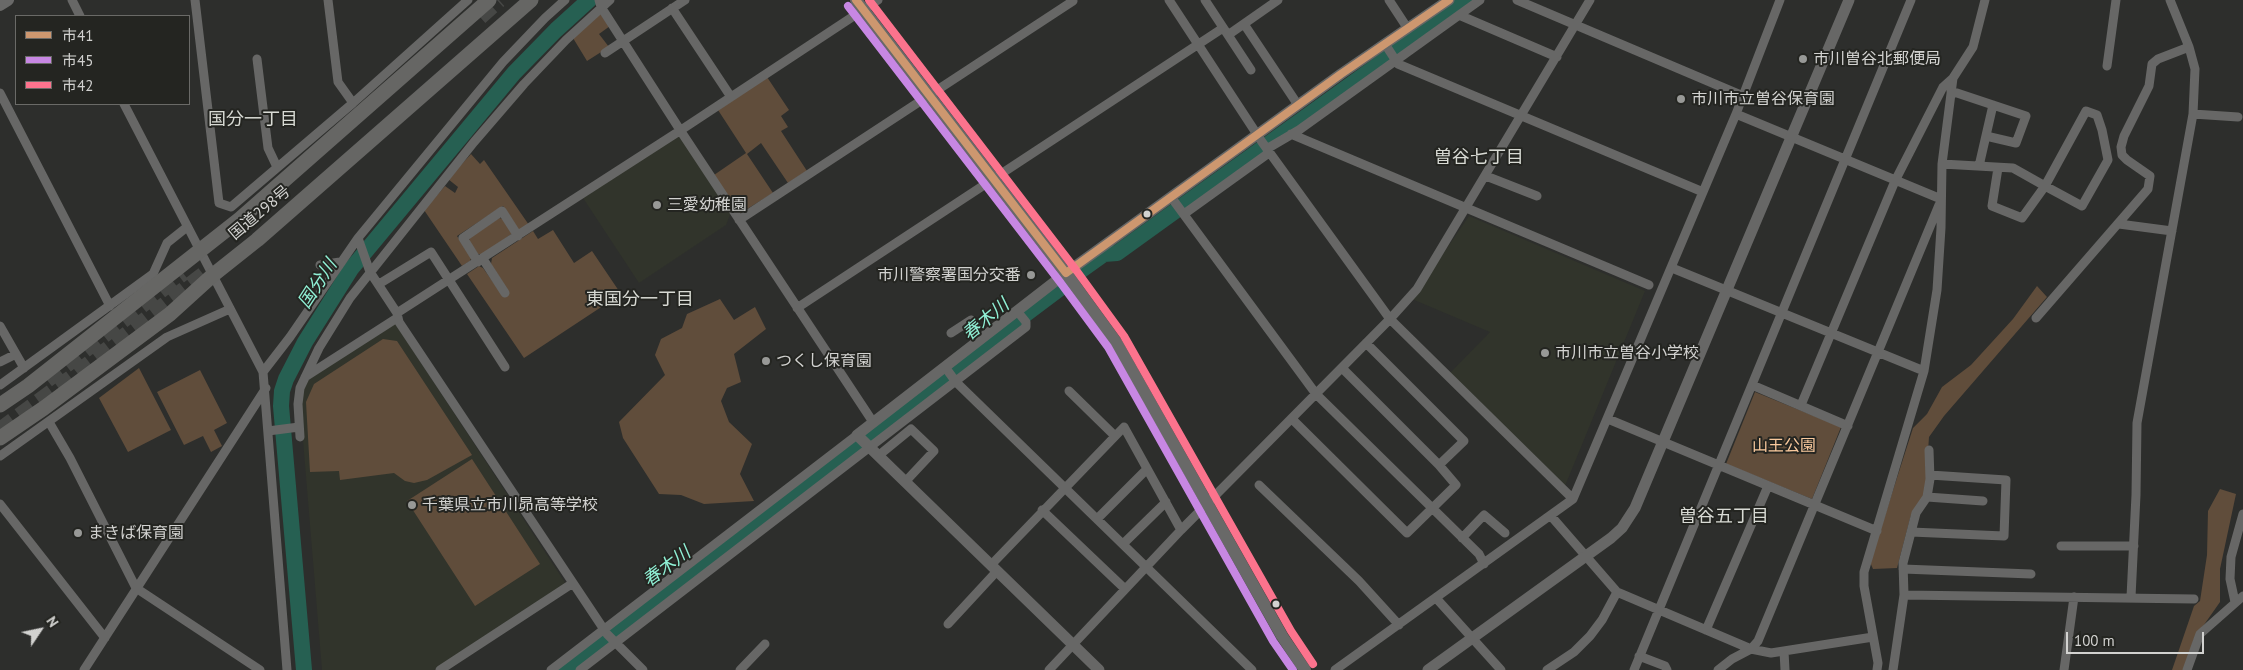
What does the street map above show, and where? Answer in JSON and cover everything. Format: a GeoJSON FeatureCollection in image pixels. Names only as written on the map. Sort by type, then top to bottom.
{"type":"FeatureCollection","features":[{"type":"Feature","properties":{"kind":"highway","name":"国道298号"},"geometry":{"type":"LineString","coordinates":[[0,405],[28,386],[95,325],[240,219],[489,0]]}},
{"type":"Feature","properties":{"kind":"highway","name":"国道298号"},"geometry":{"type":"LineString","coordinates":[[0,438],[44,408],[170,314],[531,0]]}},
{"type":"Feature","properties":{"kind":"main road"},"geometry":{"type":"LineString","coordinates":[[0,5],[8,0]]}},
{"type":"Feature","properties":{"kind":"main road"},"geometry":{"type":"LineString","coordinates":[[860,5],[1116,342],[1282,636],[1305,670]]}},
{"type":"Feature","properties":{"kind":"street"},"geometry":{"type":"LineString","coordinates":[[72,0],[80,15]]}},
{"type":"Feature","properties":{"kind":"street"},"geometry":{"type":"LineString","coordinates":[[195,0],[219,203],[231,207],[353,103],[468,0]]}},
{"type":"Feature","properties":{"kind":"street"},"geometry":{"type":"LineString","coordinates":[[328,0],[338,82],[353,103]]}},
{"type":"Feature","properties":{"kind":"street"},"geometry":{"type":"LineString","coordinates":[[263,372],[290,337],[340,262],[503,62],[565,0]]}},
{"type":"Feature","properties":{"kind":"street"},"geometry":{"type":"LineString","coordinates":[[270,431],[298,431],[298,404],[304,378],[333,325],[369,269],[524,84],[600,3],[610,0]]}},
{"type":"Feature","properties":{"kind":"street"},"geometry":{"type":"LineString","coordinates":[[605,53],[685,0]]}},
{"type":"Feature","properties":{"kind":"street"},"geometry":{"type":"LineString","coordinates":[[304,378],[480,260],[731,97],[860,5],[878,0]]}},
{"type":"Feature","properties":{"kind":"street"},"geometry":{"type":"LineString","coordinates":[[1169,0],[1268,151],[1390,319],[1573,499]]}},
{"type":"Feature","properties":{"kind":"street"},"geometry":{"type":"LineString","coordinates":[[1205,0],[1251,70]]}},
{"type":"Feature","properties":{"kind":"street"},"geometry":{"type":"LineString","coordinates":[[797,308],[1198,44],[1244,24],[1278,0]]}},
{"type":"Feature","properties":{"kind":"street"},"geometry":{"type":"LineString","coordinates":[[1389,0],[1408,29]]}},
{"type":"Feature","properties":{"kind":"street"},"geometry":{"type":"LineString","coordinates":[[867,445],[873,422],[1018,312],[1178,206],[1268,151],[1270,147],[1291,134],[1391,53],[1408,29],[1449,0]]}},
{"type":"Feature","properties":{"kind":"street"},"geometry":{"type":"LineString","coordinates":[[1178,206],[1298,106],[1459,15],[1480,0]]}},
{"type":"Feature","properties":{"kind":"street"},"geometry":{"type":"LineString","coordinates":[[1518,0],[1743,96]]}},
{"type":"Feature","properties":{"kind":"street"},"geometry":{"type":"LineString","coordinates":[[1049,670],[1181,530],[1390,319],[1417,288],[1522,117],[1590,0]]}},
{"type":"Feature","properties":{"kind":"street"},"geometry":{"type":"LineString","coordinates":[[1335,670],[1573,499],[1736,114],[1780,0]]}},
{"type":"Feature","properties":{"kind":"street"},"geometry":{"type":"LineString","coordinates":[[1428,670],[1587,556],[1622,528],[1635,508],[1849,0]]}},
{"type":"Feature","properties":{"kind":"street"},"geometry":{"type":"LineString","coordinates":[[1634,670],[1911,0]]}},
{"type":"Feature","properties":{"kind":"street"},"geometry":{"type":"LineString","coordinates":[[1802,405],[1895,181],[1943,87],[1953,78],[1973,47],[1985,0]]}},
{"type":"Feature","properties":{"kind":"street"},"geometry":{"type":"LineString","coordinates":[[2107,66],[2116,0]]}},
{"type":"Feature","properties":{"kind":"street"},"geometry":{"type":"LineString","coordinates":[[2132,597],[2137,423],[2193,114],[2195,69],[2189,47],[2170,0]]}},
{"type":"Feature","properties":{"kind":"street"},"geometry":{"type":"LineString","coordinates":[[739,220],[1073,1]]}},
{"type":"Feature","properties":{"kind":"street"},"geometry":{"type":"LineString","coordinates":[[600,3],[739,220],[873,422]]}},
{"type":"Feature","properties":{"kind":"street"},"geometry":{"type":"LineString","coordinates":[[672,8],[731,97]]}},
{"type":"Feature","properties":{"kind":"street"},"geometry":{"type":"LineString","coordinates":[[1459,15],[1557,57]]}},
{"type":"Feature","properties":{"kind":"street"},"geometry":{"type":"LineString","coordinates":[[1244,24],[1298,106]]}},
{"type":"Feature","properties":{"kind":"street"},"geometry":{"type":"LineString","coordinates":[[2036,318],[2148,189],[2150,176],[2122,155],[2121,147],[2124,136],[2149,86],[2152,64],[2158,59],[2189,47]]}},
{"type":"Feature","properties":{"kind":"street"},"geometry":{"type":"LineString","coordinates":[[1391,53],[1398,64],[1443,81],[1522,117],[1703,192]]}},
{"type":"Feature","properties":{"kind":"street"},"geometry":{"type":"LineString","coordinates":[[257,59],[268,148],[278,167]]}},
{"type":"Feature","properties":{"kind":"street"},"geometry":{"type":"LineString","coordinates":[[1877,670],[1864,586],[1864,572],[1924,371],[1937,290],[1942,164],[1953,78]]}},
{"type":"Feature","properties":{"kind":"street"},"geometry":{"type":"LineString","coordinates":[[1951,91],[2026,116],[2016,143],[1986,136]]}},
{"type":"Feature","properties":{"kind":"street"},"geometry":{"type":"LineString","coordinates":[[0,93],[110,306]]}},
{"type":"Feature","properties":{"kind":"street"},"geometry":{"type":"LineString","coordinates":[[125,105],[263,372],[270,431],[287,670]]}},
{"type":"Feature","properties":{"kind":"street"},"geometry":{"type":"LineString","coordinates":[[1978,166],[1994,105]]}},
{"type":"Feature","properties":{"kind":"street"},"geometry":{"type":"LineString","coordinates":[[1942,164],[2013,168],[2044,186],[2082,206],[2108,160],[2097,115],[2086,111],[2044,186],[2022,218],[1992,206],[1998,168]]}},
{"type":"Feature","properties":{"kind":"street"},"geometry":{"type":"LineString","coordinates":[[1736,114],[1942,199]]}},
{"type":"Feature","properties":{"kind":"street"},"geometry":{"type":"LineString","coordinates":[[2193,114],[2238,117]]}},
{"type":"Feature","properties":{"kind":"street"},"geometry":{"type":"LineString","coordinates":[[1291,134],[1466,208],[1603,262],[1649,285]]}},
{"type":"Feature","properties":{"kind":"street"},"geometry":{"type":"LineString","coordinates":[[1486,176],[1536,196]]}},
{"type":"Feature","properties":{"kind":"street"},"geometry":{"type":"LineString","coordinates":[[1718,670],[1732,659],[1751,649],[1758,641],[1816,506],[1942,199]]}},
{"type":"Feature","properties":{"kind":"street"},"geometry":{"type":"LineString","coordinates":[[1178,206],[1316,394],[1479,554],[1484,564]]}},
{"type":"Feature","properties":{"kind":"street"},"geometry":{"type":"LineString","coordinates":[[505,293],[463,238],[502,211],[518,236]]}},
{"type":"Feature","properties":{"kind":"street"},"geometry":{"type":"LineString","coordinates":[[2119,224],[2172,230]]}},
{"type":"Feature","properties":{"kind":"street"},"geometry":{"type":"LineString","coordinates":[[0,385],[24,368],[95,325],[110,306],[153,274],[167,243],[187,227]]}},
{"type":"Feature","properties":{"kind":"street"},"geometry":{"type":"LineString","coordinates":[[359,241],[369,269],[397,316],[605,632],[643,670]]}},
{"type":"Feature","properties":{"kind":"street"},"geometry":{"type":"LineString","coordinates":[[379,284],[431,252],[505,367]]}},
{"type":"Feature","properties":{"kind":"street"},"geometry":{"type":"LineString","coordinates":[[320,265],[340,262]]}},
{"type":"Feature","properties":{"kind":"street"},"geometry":{"type":"LineString","coordinates":[[1672,268],[1924,371]]}},
{"type":"Feature","properties":{"kind":"street"},"geometry":{"type":"LineString","coordinates":[[0,456],[167,337],[230,309]]}},
{"type":"Feature","properties":{"kind":"street"},"geometry":{"type":"LineString","coordinates":[[551,670],[867,445],[1026,327],[1026,322],[1018,312]]}},
{"type":"Feature","properties":{"kind":"street"},"geometry":{"type":"LineString","coordinates":[[951,332],[971,320]]}},
{"type":"Feature","properties":{"kind":"street"},"geometry":{"type":"LineString","coordinates":[[0,326],[14,355],[24,368]]}},
{"type":"Feature","properties":{"kind":"street"},"geometry":{"type":"LineString","coordinates":[[135,360],[146,332]]}},
{"type":"Feature","properties":{"kind":"street"},"geometry":{"type":"LineString","coordinates":[[1366,343],[1464,441],[1439,465]]}},
{"type":"Feature","properties":{"kind":"street"},"geometry":{"type":"LineString","coordinates":[[0,362],[14,355]]}},
{"type":"Feature","properties":{"kind":"street"},"geometry":{"type":"LineString","coordinates":[[946,368],[955,381],[1252,670]]}},
{"type":"Feature","properties":{"kind":"street"},"geometry":{"type":"LineString","coordinates":[[1292,419],[1407,534],[1433,509],[1456,485],[1439,465],[1342,368]]}},
{"type":"Feature","properties":{"kind":"street"},"geometry":{"type":"LineString","coordinates":[[1752,385],[1848,426]]}},
{"type":"Feature","properties":{"kind":"street"},"geometry":{"type":"LineString","coordinates":[[84,670],[266,388]]}},
{"type":"Feature","properties":{"kind":"street"},"geometry":{"type":"LineString","coordinates":[[1069,391],[1115,436]]}},
{"type":"Feature","properties":{"kind":"street"},"geometry":{"type":"LineString","coordinates":[[1608,420],[1877,531]]}},
{"type":"Feature","properties":{"kind":"street"},"geometry":{"type":"LineString","coordinates":[[49,422],[70,458],[136,588],[260,670]]}},
{"type":"Feature","properties":{"kind":"street"},"geometry":{"type":"LineString","coordinates":[[948,624],[1042,510],[1124,427],[1181,530]]}},
{"type":"Feature","properties":{"kind":"street"},"geometry":{"type":"LineString","coordinates":[[580,670],[867,445],[911,429],[934,451],[905,482]]}},
{"type":"Feature","properties":{"kind":"street"},"geometry":{"type":"LineString","coordinates":[[867,445],[1099,670]]}},
{"type":"Feature","properties":{"kind":"street"},"geometry":{"type":"LineString","coordinates":[[1893,670],[1904,595],[1903,569],[1916,513],[1928,497],[1930,475],[1929,450]]}},
{"type":"Feature","properties":{"kind":"street"},"geometry":{"type":"LineString","coordinates":[[1097,519],[1147,469]]}},
{"type":"Feature","properties":{"kind":"street"},"geometry":{"type":"LineString","coordinates":[[1911,532],[2004,536],[2006,480],[1930,475]]}},
{"type":"Feature","properties":{"kind":"street"},"geometry":{"type":"LineString","coordinates":[[1259,486],[1358,581],[1399,625]]}},
{"type":"Feature","properties":{"kind":"street"},"geometry":{"type":"LineString","coordinates":[[1706,630],[1768,486]]}},
{"type":"Feature","properties":{"kind":"street"},"geometry":{"type":"LineString","coordinates":[[1928,497],[1983,501]]}},
{"type":"Feature","properties":{"kind":"street"},"geometry":{"type":"LineString","coordinates":[[1123,544],[1166,502]]}},
{"type":"Feature","properties":{"kind":"street"},"geometry":{"type":"LineString","coordinates":[[0,504],[105,638]]}},
{"type":"Feature","properties":{"kind":"street"},"geometry":{"type":"LineString","coordinates":[[1042,510],[1125,589]]}},
{"type":"Feature","properties":{"kind":"street"},"geometry":{"type":"LineString","coordinates":[[2235,602],[2230,579],[2231,557],[2243,514]]}},
{"type":"Feature","properties":{"kind":"street"},"geometry":{"type":"LineString","coordinates":[[1462,538],[1484,515],[1505,533]]}},
{"type":"Feature","properties":{"kind":"street"},"geometry":{"type":"LineString","coordinates":[[1551,516],[1617,592],[1751,649],[1771,653],[1873,637]]}},
{"type":"Feature","properties":{"kind":"street"},"geometry":{"type":"LineString","coordinates":[[2061,546],[2134,546]]}},
{"type":"Feature","properties":{"kind":"street"},"geometry":{"type":"LineString","coordinates":[[1903,569],[2031,574]]}},
{"type":"Feature","properties":{"kind":"street"},"geometry":{"type":"LineString","coordinates":[[440,670],[573,583]]}},
{"type":"Feature","properties":{"kind":"street"},"geometry":{"type":"LineString","coordinates":[[1547,670],[1574,652],[1590,636],[1602,620],[1617,592]]}},
{"type":"Feature","properties":{"kind":"street"},"geometry":{"type":"LineString","coordinates":[[1904,595],[2194,599]]}},
{"type":"Feature","properties":{"kind":"street"},"geometry":{"type":"LineString","coordinates":[[2187,670],[2200,634],[2243,596]]}},
{"type":"Feature","properties":{"kind":"street"},"geometry":{"type":"LineString","coordinates":[[2064,670],[2074,597]]}},
{"type":"Feature","properties":{"kind":"street"},"geometry":{"type":"LineString","coordinates":[[1436,598],[1501,670]]}},
{"type":"Feature","properties":{"kind":"street"},"geometry":{"type":"LineString","coordinates":[[740,670],[765,644]]}},
{"type":"Feature","properties":{"kind":"street"},"geometry":{"type":"LineString","coordinates":[[1784,651],[1785,670]]}},
{"type":"Feature","properties":{"kind":"street"},"geometry":{"type":"LineString","coordinates":[[1639,656],[1665,666],[1667,670]]}},
{"type":"Feature","properties":{"kind":"shaded area","name":"三愛幼稚園"},"geometry":{"type":"Polygon","coordinates":[[[680,134],[731,212],[726,225],[639,283],[583,198],[680,134]]]}},
{"type":"Feature","properties":{"kind":"shaded area","name":"市川市立曽谷小学校"},"geometry":{"type":"Polygon","coordinates":[[[1469,216],[1645,291],[1565,486],[1450,373],[1490,332],[1412,299],[1469,216]]]}},
{"type":"Feature","properties":{"kind":"shaded area","name":"千葉県立市川昴高等学校"},"geometry":{"type":"Polygon","coordinates":[[[395,323],[566,584],[434,670],[322,670],[300,404],[304,382],[395,323]]]}},
{"type":"Feature","properties":{"kind":"green space"},"geometry":{"type":"Polygon","coordinates":[[[598,14],[603,15],[610,26],[599,34],[609,47],[587,61],[573,38],[598,14]]]}},
{"type":"Feature","properties":{"kind":"green space"},"geometry":{"type":"Polygon","coordinates":[[[767,77],[789,110],[781,116],[788,127],[781,131],[807,171],[788,183],[761,143],[747,154],[773,193],[739,214],[714,175],[746,153],[718,110],[767,77]]]}},
{"type":"Feature","properties":{"kind":"green space"},"geometry":{"type":"Polygon","coordinates":[[[471,154],[480,164],[484,160],[529,225],[522,230],[518,229],[503,206],[457,236],[471,258],[470,261],[462,266],[424,210],[445,186],[455,193],[458,187],[448,179],[471,154]]]}},
{"type":"Feature","properties":{"kind":"green space"},"geometry":{"type":"Polygon","coordinates":[[[499,218],[504,219],[513,233],[483,254],[478,254],[469,241],[470,237],[499,218]]]}},
{"type":"Feature","properties":{"kind":"green space"},"geometry":{"type":"Polygon","coordinates":[[[553,230],[574,263],[592,251],[621,294],[524,358],[467,274],[479,266],[483,268],[503,296],[509,292],[491,264],[492,258],[533,231],[538,239],[553,230]]]}},
{"type":"Feature","properties":{"kind":"green space"},"geometry":{"type":"Polygon","coordinates":[[[2037,286],[2047,297],[1944,416],[1929,437],[1925,495],[1911,515],[1897,568],[1873,569],[1870,562],[1913,428],[1927,414],[1942,387],[1971,365],[2013,319],[2037,286]]]}},
{"type":"Feature","properties":{"kind":"green space"},"geometry":{"type":"Polygon","coordinates":[[[720,299],[734,320],[755,307],[766,329],[734,354],[741,382],[727,388],[721,401],[729,422],[752,444],[740,474],[754,501],[704,504],[681,495],[659,494],[623,438],[619,422],[665,375],[655,355],[661,339],[682,328],[687,314],[720,299]]]}},
{"type":"Feature","properties":{"kind":"green space"},"geometry":{"type":"Polygon","coordinates":[[[383,339],[397,341],[472,455],[427,480],[414,483],[405,481],[394,473],[340,480],[339,471],[310,472],[306,402],[314,384],[383,339]]]}},
{"type":"Feature","properties":{"kind":"green space"},"geometry":{"type":"Polygon","coordinates":[[[139,368],[171,430],[128,452],[99,398],[139,368]]]}},
{"type":"Feature","properties":{"kind":"green space"},"geometry":{"type":"Polygon","coordinates":[[[200,370],[227,423],[214,430],[222,446],[211,452],[203,436],[184,445],[157,392],[200,370]]]}},
{"type":"Feature","properties":{"kind":"green space","name":"山王公園"},"geometry":{"type":"Polygon","coordinates":[[[1755,392],[1841,427],[1812,499],[1726,464],[1755,392]]]}},
{"type":"Feature","properties":{"kind":"green space"},"geometry":{"type":"Polygon","coordinates":[[[472,459],[540,564],[475,606],[407,501],[472,459]]]}},
{"type":"Feature","properties":{"kind":"green space"},"geometry":{"type":"Polygon","coordinates":[[[2220,489],[2236,494],[2220,569],[2220,602],[2194,639],[2185,670],[2172,670],[2194,606],[2200,601],[2207,555],[2208,511],[2220,489]]]}},
{"type":"Feature","properties":{"kind":"waterway","name":"国分川"},"geometry":{"type":"LineString","coordinates":[[304,670],[281,406],[282,391],[286,379],[305,342],[351,269],[514,73],[556,30],[589,0]]}},
{"type":"Feature","properties":{"kind":"waterway","name":"春木川"},"geometry":{"type":"LineString","coordinates":[[565,670],[1008,331],[1011,325],[1067,283],[1076,274],[1104,254],[1117,253],[1468,0]]}},
{"type":"Feature","properties":{"kind":"tunnel"},"geometry":{"type":"LineString","coordinates":[[480,17],[499,0]]}},
{"type":"Feature","properties":{"kind":"tunnel"},"geometry":{"type":"LineString","coordinates":[[0,430],[72,377],[213,267]]}},
{"type":"Feature","properties":{"kind":"tunnel"},"geometry":{"type":"LineString","coordinates":[[47,380],[183,273]]}},
{"type":"Feature","properties":{"kind":"transit line","name":"市41"},"geometry":{"type":"LineString","coordinates":[[856,0],[1066,273]]}},
{"type":"Feature","properties":{"kind":"transit line","name":"市42"},"geometry":{"type":"LineString","coordinates":[[869,0],[1076,270],[1124,336],[1291,631],[1313,664]]}},
{"type":"Feature","properties":{"kind":"transit line","name":"市41"},"geometry":{"type":"LineString","coordinates":[[1066,273],[1341,74],[1449,0]]}},
{"type":"Feature","properties":{"kind":"transit line","name":"市45"},"geometry":{"type":"LineString","coordinates":[[848,6],[1108,347],[1273,641],[1293,670]]}},
{"type":"Feature","properties":{"kind":"place","name":"市川曽谷北郵便局"},"geometry":{"type":"Point","coordinates":[1803,59]}},
{"type":"Feature","properties":{"kind":"place","name":"市川市立曽谷保育園"},"geometry":{"type":"Point","coordinates":[1681,99]}},
{"type":"Feature","properties":{"kind":"place","name":"三愛幼稚園"},"geometry":{"type":"Point","coordinates":[657,205]}},
{"type":"Feature","properties":{"kind":"place","name":"市川警察署国分交番"},"geometry":{"type":"Point","coordinates":[1031,275]}},
{"type":"Feature","properties":{"kind":"place","name":"市川市立曽谷小学校"},"geometry":{"type":"Point","coordinates":[1545,353]}},
{"type":"Feature","properties":{"kind":"place","name":"つくし保育園"},"geometry":{"type":"Point","coordinates":[766,361]}},
{"type":"Feature","properties":{"kind":"place","name":"千葉県立市川昴高等学校"},"geometry":{"type":"Point","coordinates":[412,505]}},
{"type":"Feature","properties":{"kind":"place","name":"まきば保育園"},"geometry":{"type":"Point","coordinates":[78,533]}},
{"type":"Feature","properties":{"kind":"district","name":"国分一丁目"},"geometry":{"type":"Point","coordinates":[253,120]}},
{"type":"Feature","properties":{"kind":"district","name":"曽谷七丁目"},"geometry":{"type":"Point","coordinates":[1479,158]}},
{"type":"Feature","properties":{"kind":"district","name":"東国分一丁目"},"geometry":{"type":"Point","coordinates":[640,300]}},
{"type":"Feature","properties":{"kind":"district","name":"曽谷五丁目"},"geometry":{"type":"Point","coordinates":[1724,517]}}]}
